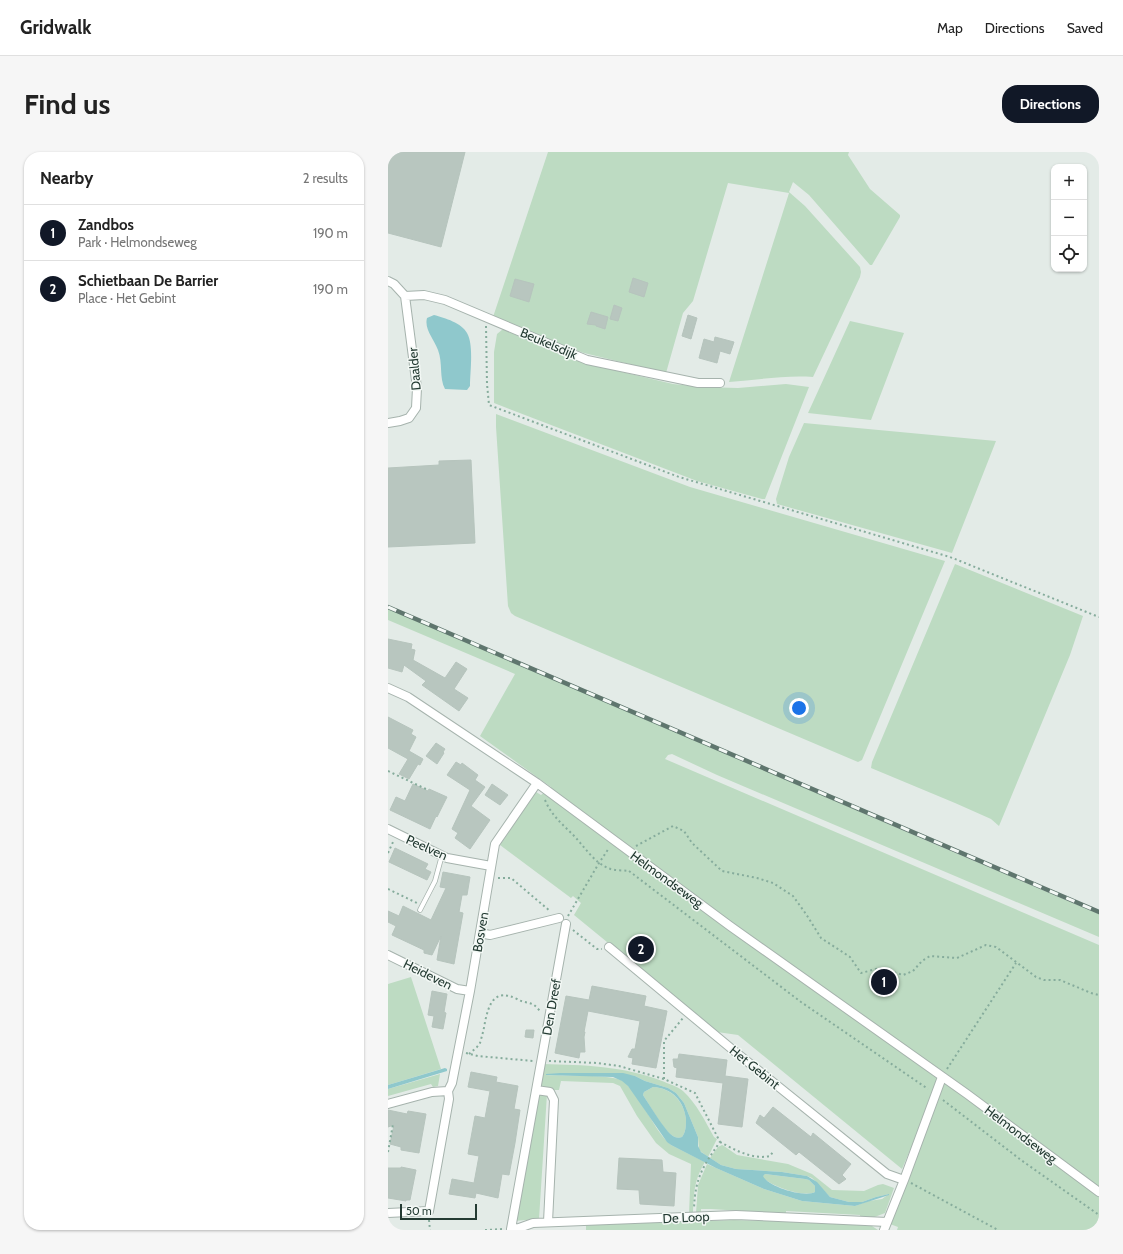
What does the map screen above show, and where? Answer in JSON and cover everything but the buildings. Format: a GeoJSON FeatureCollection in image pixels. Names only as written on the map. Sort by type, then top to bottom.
{"type":"FeatureCollection","features":[{"type":"Feature","properties":{"kind":"street"},"geometry":{"type":"LineString","coordinates":[[388,281],[394,284],[405,296]]}},
{"type":"Feature","properties":{"kind":"street","name":"Beukelsdijk"},"geometry":{"type":"LineString","coordinates":[[405,296],[424,295],[445,300],[587,360],[698,383],[720,383]]}},
{"type":"Feature","properties":{"kind":"street","name":"Daalder"},"geometry":{"type":"LineString","coordinates":[[388,423],[409,418],[416,408],[417,388],[405,296]]}},
{"type":"Feature","properties":{"kind":"street","name":"Helmondseweg"},"geometry":{"type":"LineString","coordinates":[[388,688],[408,697],[537,783],[730,926],[942,1077],[1099,1192]]}},
{"type":"Feature","properties":{"kind":"street","name":"Bosven"},"geometry":{"type":"LineString","coordinates":[[388,1213],[429,1211],[449,1099],[448,1091],[452,1083],[470,991],[495,844],[537,783]]}},
{"type":"Feature","properties":{"kind":"street","name":"Peelven"},"geometry":{"type":"LineString","coordinates":[[388,829],[447,858],[492,866]]}},
{"type":"Feature","properties":{"kind":"street"},"geometry":{"type":"LineString","coordinates":[[480,933],[490,935],[559,918]]}},
{"type":"Feature","properties":{"kind":"street","name":"Den Dreef"},"geometry":{"type":"LineString","coordinates":[[517,1229],[536,1090],[566,924]]}},
{"type":"Feature","properties":{"kind":"street","name":"Het Gebint"},"geometry":{"type":"LineString","coordinates":[[609,947],[739,1055],[887,1174],[904,1180]]}},
{"type":"Feature","properties":{"kind":"street","name":"Heideven"},"geometry":{"type":"LineString","coordinates":[[388,954],[457,989],[470,991]]}},
{"type":"Feature","properties":{"kind":"street"},"geometry":{"type":"LineString","coordinates":[[885,1226],[904,1180],[942,1077]]}},
{"type":"Feature","properties":{"kind":"street"},"geometry":{"type":"LineString","coordinates":[[536,1090],[550,1092],[554,1100],[548,1222]]}},
{"type":"Feature","properties":{"kind":"street"},"geometry":{"type":"LineString","coordinates":[[388,1104],[432,1092],[448,1091]]}},
{"type":"Feature","properties":{"kind":"street","name":"De Loop"},"geometry":{"type":"LineString","coordinates":[[517,1229],[533,1223],[548,1222],[736,1215],[885,1226]]}},
{"type":"Feature","properties":{"kind":"lane"},"geometry":{"type":"LineString","coordinates":[[421,908],[435,881],[442,855]]}},
{"type":"Feature","properties":{"kind":"path"},"geometry":{"type":"LineString","coordinates":[[488,317],[486,329],[489,405],[679,478],[950,557],[1099,617]]}},
{"type":"Feature","properties":{"kind":"path"},"geometry":{"type":"LineString","coordinates":[[388,771],[428,790]]}},
{"type":"Feature","properties":{"kind":"path"},"geometry":{"type":"LineString","coordinates":[[537,783],[549,810],[599,863],[610,869],[629,871],[801,1002],[936,1094],[1021,1160],[1099,1215]]}},
{"type":"Feature","properties":{"kind":"path"},"geometry":{"type":"LineString","coordinates":[[627,850],[672,826],[684,830],[692,843],[722,871],[757,878],[773,884],[793,896],[821,938],[850,957],[861,973],[880,968],[903,974],[913,971],[922,961],[930,956],[956,958],[986,945],[996,947],[1036,978],[1044,980],[1060,980],[1099,995]]}},
{"type":"Feature","properties":{"kind":"path"},"geometry":{"type":"LineString","coordinates":[[388,854],[397,833]]}},
{"type":"Feature","properties":{"kind":"path"},"geometry":{"type":"LineString","coordinates":[[569,913],[614,840]]}},
{"type":"Feature","properties":{"kind":"path"},"geometry":{"type":"LineString","coordinates":[[388,889],[421,908]]}},
{"type":"Feature","properties":{"kind":"path"},"geometry":{"type":"LineString","coordinates":[[942,1077],[1016,963]]}},
{"type":"Feature","properties":{"kind":"path"},"geometry":{"type":"LineString","coordinates":[[469,1054],[480,1043],[488,1007],[494,999],[499,996],[510,996],[534,1005],[549,1016]]}},
{"type":"Feature","properties":{"kind":"path"},"geometry":{"type":"LineString","coordinates":[[664,1079],[664,1041],[688,1012]]}},
{"type":"Feature","properties":{"kind":"path"},"geometry":{"type":"LineString","coordinates":[[458,1051],[469,1054],[541,1061],[567,1061],[619,1066],[664,1079],[695,1094],[720,1142],[740,1153],[766,1157],[770,1156],[773,1152]]}},
{"type":"Feature","properties":{"kind":"path"},"geometry":{"type":"LineString","coordinates":[[388,1152],[393,1124]]}},
{"type":"Feature","properties":{"kind":"path"},"geometry":{"type":"LineString","coordinates":[[694,1216],[698,1178],[720,1142]]}},
{"type":"Feature","properties":{"kind":"path"},"geometry":{"type":"LineString","coordinates":[[904,1180],[998,1230]]}},
{"type":"Feature","properties":{"kind":"path"},"geometry":{"type":"LineString","coordinates":[[486,1230],[517,1229]]}},
{"type":"Feature","properties":{"kind":"green space"},"geometry":{"type":"Polygon","coordinates":[[[548,152],[849,152],[848,155],[870,189],[900,215],[900,217],[872,265],[870,265],[809,195],[793,182],[789,192],[805,206],[860,267],[860,277],[813,377],[782,377],[729,382],[789,193],[728,183],[693,301],[683,313],[666,373],[584,353],[493,317],[548,152]]]}},
{"type":"Feature","properties":{"kind":"green space"},"geometry":{"type":"Polygon","coordinates":[[[850,321],[904,333],[871,420],[808,413],[850,321]]]}},
{"type":"Feature","properties":{"kind":"green space"},"geometry":{"type":"Polygon","coordinates":[[[503,329],[563,356],[605,368],[673,384],[702,387],[738,388],[786,384],[809,387],[765,499],[697,481],[494,403],[494,352],[497,334],[503,329]]]}},
{"type":"Feature","properties":{"kind":"green space"},"geometry":{"type":"Polygon","coordinates":[[[496,414],[690,487],[945,561],[862,760],[858,762],[511,613],[508,606],[496,414]]]}},
{"type":"Feature","properties":{"kind":"green space"},"geometry":{"type":"Polygon","coordinates":[[[804,423],[996,441],[952,553],[777,504],[776,499],[789,457],[804,423]]]}},
{"type":"Feature","properties":{"kind":"green space"},"geometry":{"type":"Polygon","coordinates":[[[955,564],[1083,616],[1070,655],[999,826],[991,819],[871,768],[872,762],[955,564]]]}},
{"type":"Feature","properties":{"kind":"green space"},"geometry":{"type":"Polygon","coordinates":[[[388,607],[1099,914],[1099,937],[717,775],[672,754],[668,755],[665,759],[1099,945],[1099,1230],[897,1230],[898,1227],[890,1224],[917,1155],[910,1150],[902,1169],[738,1035],[717,1032],[574,915],[581,903],[573,896],[571,898],[500,845],[536,792],[541,795],[551,787],[480,736],[515,674],[388,620],[388,607]]]}},
{"type":"Feature","properties":{"kind":"green space"},"geometry":{"type":"Polygon","coordinates":[[[411,977],[441,1069],[388,1085],[388,984],[411,977]]]}},
{"type":"Feature","properties":{"kind":"green space"},"geometry":{"type":"Polygon","coordinates":[[[543,1064],[618,1069],[648,1076],[673,1085],[683,1091],[697,1107],[714,1137],[717,1139],[708,1157],[699,1150],[698,1137],[684,1103],[676,1093],[668,1088],[645,1081],[635,1076],[614,1073],[546,1074],[608,1077],[623,1081],[634,1093],[660,1132],[671,1145],[705,1162],[701,1169],[694,1193],[693,1213],[689,1214],[691,1164],[669,1154],[656,1143],[637,1116],[620,1086],[613,1083],[561,1081],[559,1090],[552,1090],[540,1086],[543,1064]]]}},
{"type":"Feature","properties":{"kind":"green space"},"geometry":{"type":"Polygon","coordinates":[[[440,1074],[438,1086],[433,1087],[431,1084],[388,1096],[388,1089],[440,1074]]]}},
{"type":"Feature","properties":{"kind":"green space"},"geometry":{"type":"Polygon","coordinates":[[[653,1087],[660,1088],[671,1093],[683,1107],[686,1121],[685,1131],[682,1137],[675,1137],[669,1133],[643,1095],[644,1092],[653,1087]]]}},
{"type":"Feature","properties":{"kind":"green space"},"geometry":{"type":"Polygon","coordinates":[[[539,1093],[547,1094],[539,1219],[514,1221],[539,1093]]]}},
{"type":"Feature","properties":{"kind":"green space"},"geometry":{"type":"Polygon","coordinates":[[[722,1145],[737,1155],[788,1164],[812,1174],[832,1190],[864,1191],[883,1184],[894,1188],[885,1213],[872,1218],[860,1218],[860,1215],[786,1211],[786,1214],[701,1209],[701,1213],[696,1213],[698,1185],[707,1164],[764,1189],[802,1201],[855,1206],[869,1201],[882,1199],[889,1194],[862,1202],[849,1202],[830,1197],[812,1178],[807,1176],[782,1172],[736,1169],[721,1165],[710,1158],[718,1147],[722,1145]]]}},
{"type":"Feature","properties":{"kind":"green space"},"geometry":{"type":"Polygon","coordinates":[[[765,1174],[809,1180],[815,1186],[815,1192],[803,1193],[780,1188],[763,1178],[763,1175],[765,1174]]]}},
{"type":"Feature","properties":{"kind":"green space"},"geometry":{"type":"Polygon","coordinates":[[[734,1220],[869,1224],[878,1230],[586,1230],[586,1225],[734,1220]]]}},
{"type":"Feature","properties":{"kind":"water"},"geometry":{"type":"Polygon","coordinates":[[[434,315],[448,319],[461,326],[467,333],[470,344],[471,359],[470,386],[467,390],[445,389],[443,385],[439,355],[426,322],[427,318],[434,315]]]}},
{"type":"Feature","properties":{"kind":"water"},"geometry":{"type":"Polygon","coordinates":[[[445,1068],[447,1071],[388,1089],[388,1085],[445,1068]]]}},
{"type":"Feature","properties":{"kind":"water"},"geometry":{"type":"Polygon","coordinates":[[[623,1073],[635,1076],[645,1081],[668,1088],[676,1093],[684,1103],[698,1137],[698,1146],[701,1152],[721,1165],[736,1169],[782,1172],[807,1176],[817,1182],[830,1197],[849,1202],[862,1202],[876,1197],[889,1195],[855,1206],[802,1201],[764,1189],[716,1168],[667,1142],[628,1086],[622,1081],[613,1077],[546,1074],[623,1073]],[[653,1087],[644,1092],[643,1095],[670,1133],[675,1137],[682,1137],[685,1131],[686,1119],[685,1112],[680,1101],[666,1090],[653,1087]],[[765,1174],[763,1176],[766,1180],[787,1190],[803,1194],[815,1192],[815,1186],[809,1180],[765,1174]]]}},
{"type":"Feature","properties":{"kind":"railway"},"geometry":{"type":"LineString","coordinates":[[388,607],[1099,912]]}},
{"type":"Feature","properties":{"kind":"place","name":"Schietbaan De Barrier"},"geometry":{"type":"Point","coordinates":[641,949]}},
{"type":"Feature","properties":{"kind":"place","name":"Zandbos"},"geometry":{"type":"Point","coordinates":[884,982]}}]}
